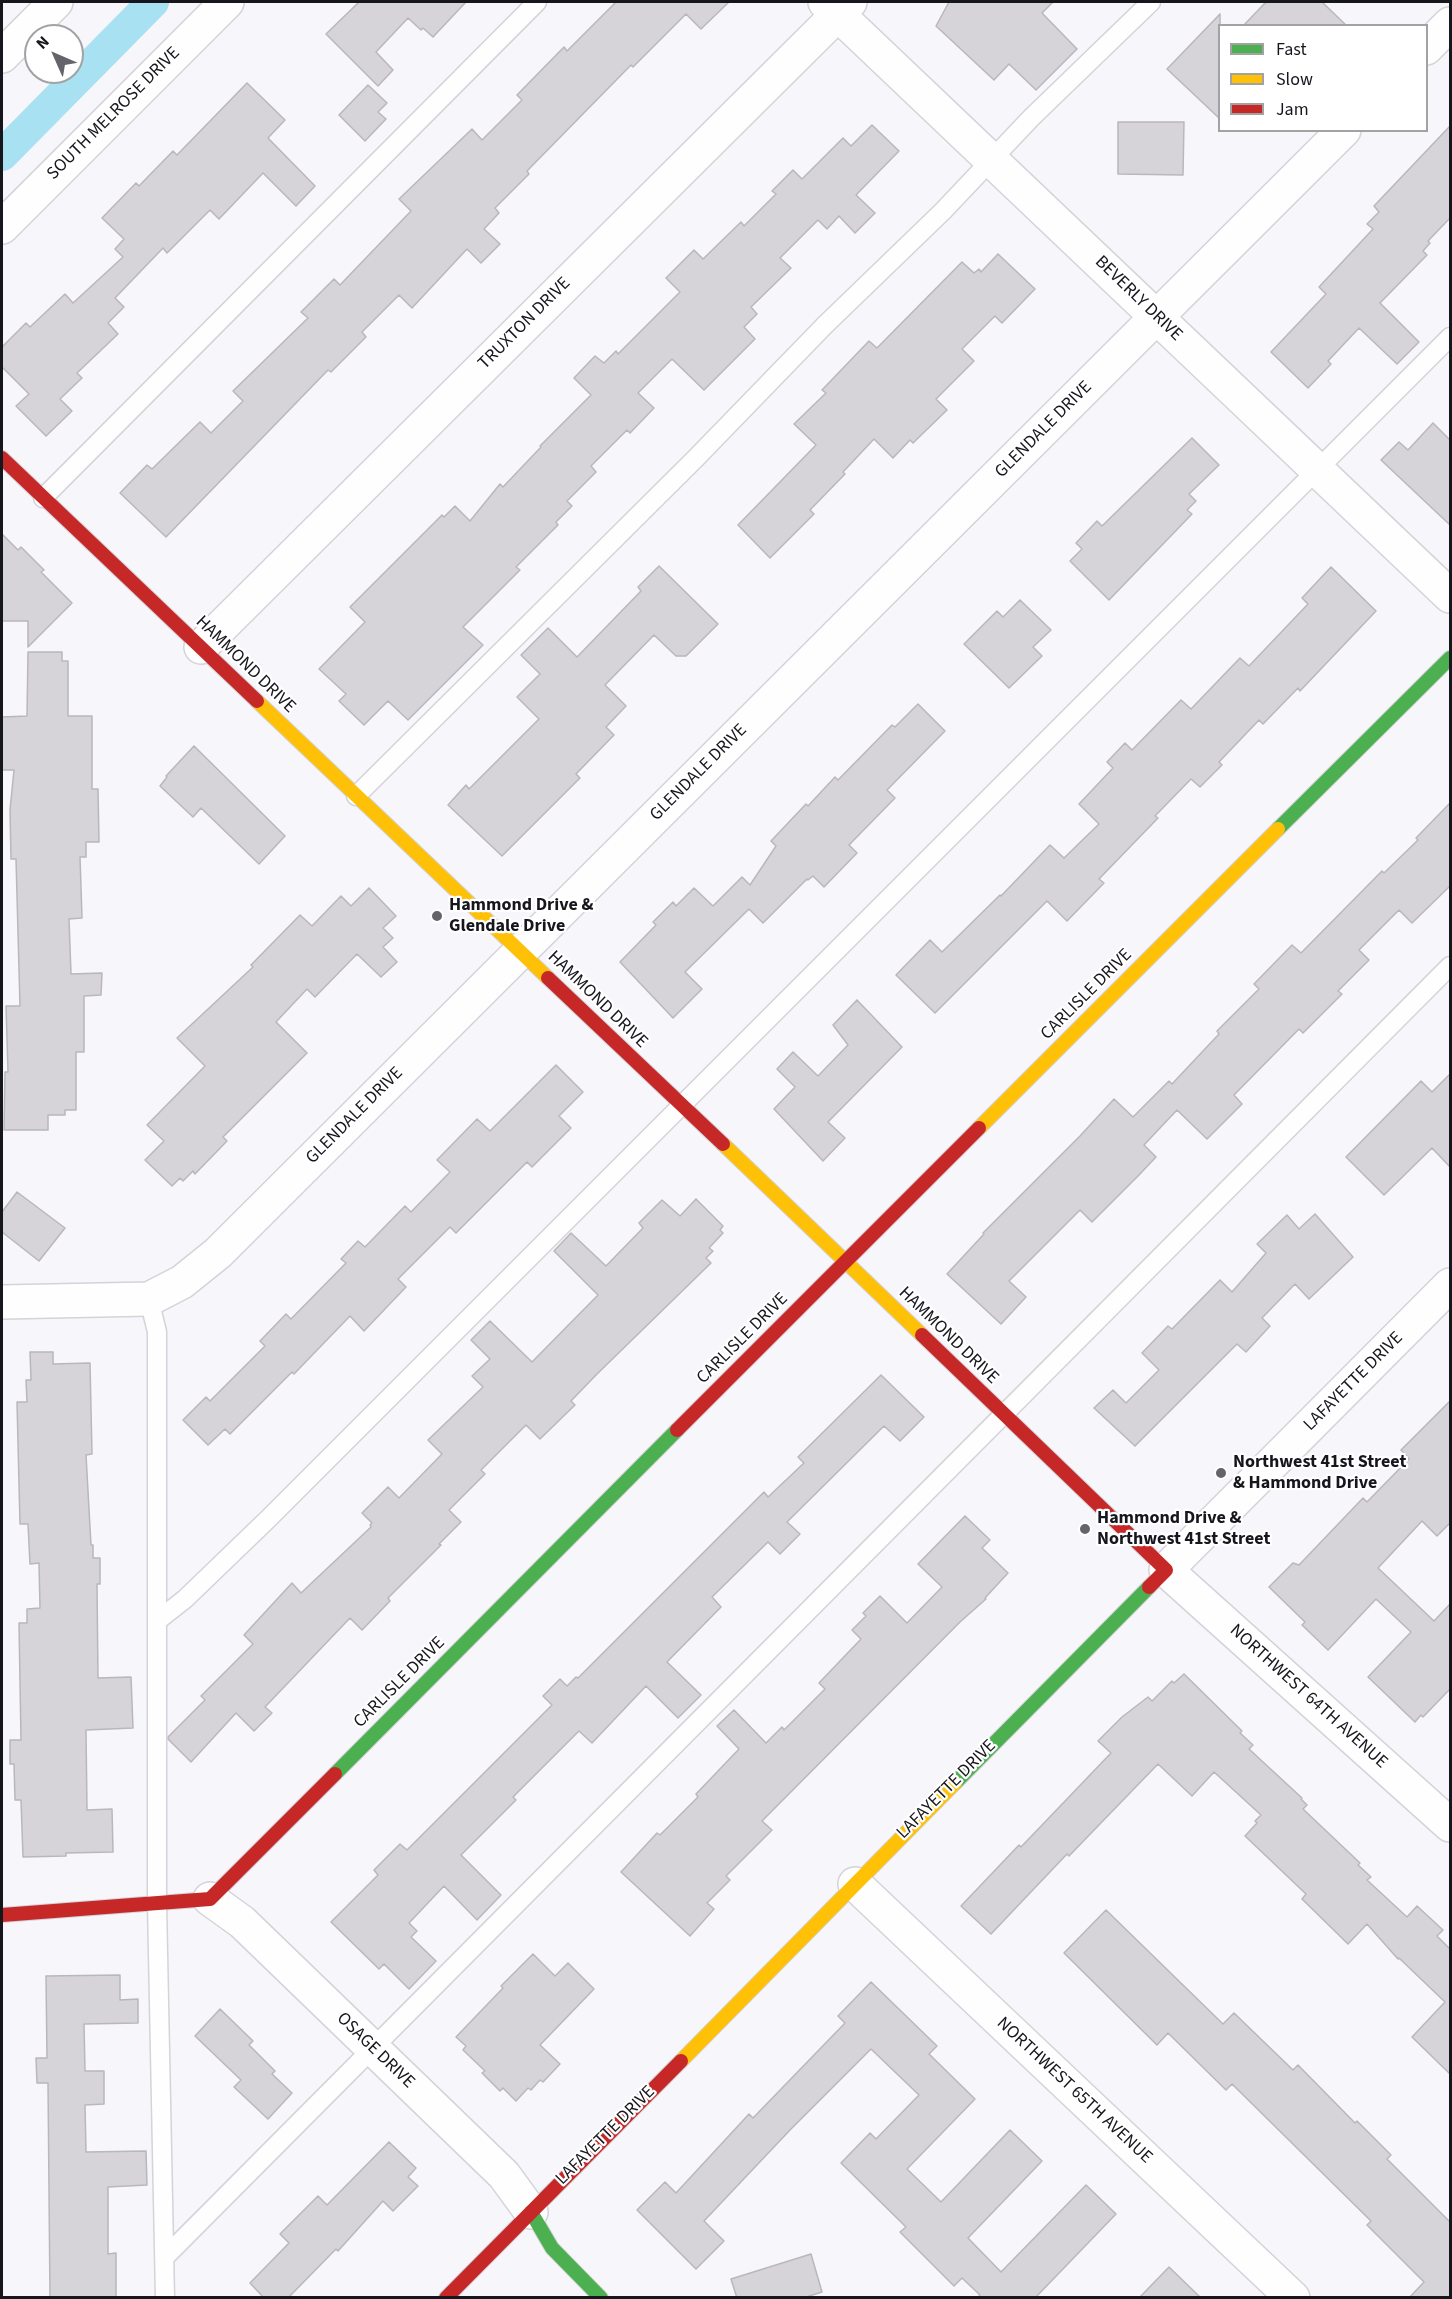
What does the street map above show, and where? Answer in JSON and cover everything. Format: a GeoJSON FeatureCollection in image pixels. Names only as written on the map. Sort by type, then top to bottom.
{"type":"FeatureCollection","features":[{"type":"Feature","properties":{"kind":"street"},"geometry":{"type":"LineString","coordinates":[[2,56],[56,2]]}},
{"type":"Feature","properties":{"kind":"street","name":"SOUTH MELROSE DRIVE"},"geometry":{"type":"LineString","coordinates":[[2,226],[227,2]]}},
{"type":"Feature","properties":{"kind":"street","name":"BEVERLY DRIVE"},"geometry":{"type":"LineString","coordinates":[[838,6],[992,160],[1450,596]]}},
{"type":"Feature","properties":{"kind":"street","name":"TRUXTON DRIVE"},"geometry":{"type":"LineString","coordinates":[[201,647],[838,6]]}},
{"type":"Feature","properties":{"kind":"street"},"geometry":{"type":"LineString","coordinates":[[1428,46],[1450,24]]}},
{"type":"Feature","properties":{"kind":"street","name":"GLENDALE DRIVE"},"geometry":{"type":"LineString","coordinates":[[2,1302],[149,1299],[182,1282],[218,1252],[1342,132]]}},
{"type":"Feature","properties":{"kind":"street","name":"HAMMOND DRIVE"},"geometry":{"type":"LineString","coordinates":[[2,458],[1166,1570]]}},
{"type":"Feature","properties":{"kind":"street","name":"CARLISLE DRIVE"},"geometry":{"type":"LineString","coordinates":[[210,1899],[1450,658]]}},
{"type":"Feature","properties":{"kind":"street","name":"LAFAYETTE DRIVE"},"geometry":{"type":"LineString","coordinates":[[446,2298],[1450,1285]]}},
{"type":"Feature","properties":{"kind":"street","name":"NORTHWEST 64TH AVENUE"},"geometry":{"type":"LineString","coordinates":[[1166,1570],[1445,1809]]}},
{"type":"Feature","properties":{"kind":"street","name":"NORTHWEST 65TH AVENUE"},"geometry":{"type":"LineString","coordinates":[[855,1884],[1293,2298]]}},
{"type":"Feature","properties":{"kind":"street"},"geometry":{"type":"LineString","coordinates":[[2,1915],[210,1899]]}},
{"type":"Feature","properties":{"kind":"street","name":"OSAGE DRIVE"},"geometry":{"type":"LineString","coordinates":[[210,1899],[242,1922],[504,2175],[531,2212]]}},
{"type":"Feature","properties":{"kind":"street"},"geometry":{"type":"LineString","coordinates":[[531,2212],[552,2248],[601,2298]]}},
{"type":"Feature","properties":{"kind":"lane"},"geometry":{"type":"LineString","coordinates":[[43,498],[537,2]]}},
{"type":"Feature","properties":{"kind":"lane"},"geometry":{"type":"LineString","coordinates":[[356,796],[696,458],[825,325],[943,211],[1031,118],[1151,2]]}},
{"type":"Feature","properties":{"kind":"lane"},"geometry":{"type":"LineString","coordinates":[[157,1621],[185,1599],[275,1512],[1450,337]]}},
{"type":"Feature","properties":{"kind":"lane"},"geometry":{"type":"LineString","coordinates":[[165,2256],[1450,966]]}},
{"type":"Feature","properties":{"kind":"lane"},"geometry":{"type":"LineString","coordinates":[[149,1299],[157,1332],[157,1903],[165,2298]]}},
{"type":"Feature","properties":{"kind":"building"},"geometry":{"type":"Polygon","coordinates":[[[359,2],[466,2],[433,37],[408,18],[376,52],[393,70],[378,86],[326,34],[359,2]]]}},
{"type":"Feature","properties":{"kind":"building"},"geometry":{"type":"Polygon","coordinates":[[[616,2],[729,2],[701,29],[686,14],[633,67],[631,65],[527,171],[529,174],[495,208],[499,213],[484,229],[500,244],[481,263],[467,249],[412,308],[399,295],[362,332],[366,337],[331,372],[328,370],[166,537],[120,493],[147,465],[152,469],[200,422],[211,433],[243,401],[233,391],[308,318],[301,312],[334,279],[340,285],[411,211],[399,199],[472,129],[482,140],[522,100],[517,95],[564,47],[567,51],[616,2]]]}},
{"type":"Feature","properties":{"kind":"building"},"geometry":{"type":"Polygon","coordinates":[[[949,2],[1053,2],[1042,13],[1077,49],[1036,90],[1009,64],[994,80],[936,26],[949,2]]]}},
{"type":"Feature","properties":{"kind":"building"},"geometry":{"type":"Polygon","coordinates":[[[1266,2],[1322,2],[1345,24],[1245,24],[1266,2]]]}},
{"type":"Feature","properties":{"kind":"building"},"geometry":{"type":"Polygon","coordinates":[[[1220,14],[1220,24],[1218,24],[1218,117],[1167,69],[1220,14]]]}},
{"type":"Feature","properties":{"kind":"building"},"geometry":{"type":"Polygon","coordinates":[[[247,83],[285,120],[268,138],[315,186],[296,206],[263,173],[219,219],[210,210],[167,253],[163,248],[115,298],[124,307],[108,323],[118,334],[77,373],[82,378],[60,399],[72,411],[46,436],[16,406],[29,394],[2,367],[2,347],[26,323],[30,327],[65,294],[73,303],[123,257],[115,249],[124,239],[102,218],[136,183],[139,186],[173,151],[177,155],[247,83]]]}},
{"type":"Feature","properties":{"kind":"building"},"geometry":{"type":"Polygon","coordinates":[[[368,85],[387,103],[378,112],[386,119],[365,141],[339,115],[368,85]]]}},
{"type":"Feature","properties":{"kind":"building"},"geometry":{"type":"Polygon","coordinates":[[[1118,122],[1184,122],[1183,175],[1118,174],[1118,122]]]}},
{"type":"Feature","properties":{"kind":"building"},"geometry":{"type":"Polygon","coordinates":[[[872,125],[899,151],[856,195],[875,213],[855,233],[839,216],[827,229],[818,220],[780,258],[791,268],[751,307],[757,314],[744,327],[755,339],[704,390],[672,359],[638,393],[654,408],[630,433],[627,430],[591,466],[596,472],[567,501],[572,506],[556,522],[558,525],[516,567],[520,570],[463,627],[483,645],[408,720],[388,701],[364,725],[339,701],[346,694],[319,669],[365,622],[350,607],[442,515],[444,517],[455,506],[470,521],[500,484],[503,487],[591,395],[574,378],[595,356],[604,363],[616,351],[618,354],[680,292],[666,278],[694,250],[703,259],[741,222],[744,226],[776,194],[772,191],[793,170],[802,179],[843,138],[851,146],[872,125]]]}},
{"type":"Feature","properties":{"kind":"building"},"geometry":{"type":"Polygon","coordinates":[[[1450,126],[1450,218],[1428,241],[1430,243],[1423,251],[1427,255],[1380,303],[1419,342],[1397,364],[1359,328],[1328,361],[1331,364],[1308,388],[1271,352],[1326,294],[1319,287],[1373,229],[1367,224],[1379,212],[1374,206],[1450,126]]]}},
{"type":"Feature","properties":{"kind":"building"},"geometry":{"type":"Polygon","coordinates":[[[998,254],[1035,289],[1002,323],[995,316],[962,349],[974,361],[936,399],[947,410],[913,443],[910,440],[893,458],[874,439],[843,472],[845,474],[810,510],[814,514],[770,558],[738,525],[816,445],[794,424],[826,393],[822,390],[869,341],[877,348],[962,262],[974,273],[979,269],[981,272],[998,254]]]}},
{"type":"Feature","properties":{"kind":"building"},"geometry":{"type":"Polygon","coordinates":[[[1433,423],[1450,440],[1450,525],[1381,460],[1399,442],[1408,450],[1433,423]]]}},
{"type":"Feature","properties":{"kind":"building"},"geometry":{"type":"Polygon","coordinates":[[[1192,438],[1219,465],[1189,494],[1196,501],[1187,510],[1192,514],[1109,600],[1070,561],[1082,549],[1076,543],[1097,521],[1102,526],[1192,438]]]}},
{"type":"Feature","properties":{"kind":"building"},"geometry":{"type":"Polygon","coordinates":[[[2,534],[18,550],[21,547],[44,570],[41,572],[72,603],[28,647],[28,621],[2,621],[2,534]]]}},
{"type":"Feature","properties":{"kind":"building"},"geometry":{"type":"Polygon","coordinates":[[[659,566],[718,624],[686,656],[676,656],[654,635],[605,685],[626,706],[606,727],[614,735],[576,774],[580,778],[502,856],[448,805],[466,785],[469,789],[539,719],[517,697],[540,674],[521,655],[548,628],[577,657],[641,591],[638,587],[659,566]]]}},
{"type":"Feature","properties":{"kind":"building"},"geometry":{"type":"Polygon","coordinates":[[[1331,567],[1376,611],[1300,691],[1298,688],[1263,724],[1259,720],[1219,762],[1222,765],[1200,787],[1191,779],[1155,816],[1158,818],[1099,879],[1104,883],[1067,921],[1047,901],[935,1013],[896,975],[930,940],[942,952],[1050,845],[1064,858],[1099,824],[1079,804],[1113,768],[1107,762],[1125,743],[1132,750],[1181,700],[1191,709],[1240,658],[1249,666],[1308,604],[1302,598],[1331,567]]]}},
{"type":"Feature","properties":{"kind":"building"},"geometry":{"type":"Polygon","coordinates":[[[1020,600],[1051,630],[1033,647],[1042,656],[1009,688],[964,644],[997,611],[1003,617],[1020,600]]]}},
{"type":"Feature","properties":{"kind":"building"},"geometry":{"type":"Polygon","coordinates":[[[28,652],[62,652],[62,661],[68,661],[68,716],[92,716],[92,789],[98,789],[99,842],[86,842],[86,857],[80,857],[82,918],[69,919],[71,974],[102,973],[101,995],[84,996],[84,1052],[76,1052],[76,1110],[65,1110],[65,1115],[48,1115],[48,1130],[4,1130],[5,1072],[8,1072],[6,1006],[20,1006],[16,859],[11,859],[10,810],[14,770],[2,770],[2,717],[27,716],[28,652]]]}},
{"type":"Feature","properties":{"kind":"building"},"geometry":{"type":"Polygon","coordinates":[[[918,704],[945,731],[887,790],[895,798],[849,845],[857,853],[824,887],[813,876],[807,879],[763,923],[749,909],[685,972],[702,989],[673,1018],[620,962],[656,925],[653,922],[673,902],[676,906],[694,888],[713,906],[742,877],[750,885],[776,846],[771,841],[806,804],[808,806],[835,777],[838,780],[892,725],[895,727],[918,704]]]}},
{"type":"Feature","properties":{"kind":"building"},"geometry":{"type":"Polygon","coordinates":[[[194,746],[285,836],[259,864],[201,808],[193,817],[160,786],[166,776],[194,746]]]}},
{"type":"Feature","properties":{"kind":"building"},"geometry":{"type":"Polygon","coordinates":[[[1450,803],[1450,886],[1412,923],[1399,910],[1359,950],[1369,960],[1338,991],[1342,994],[1303,1033],[1299,1029],[1234,1095],[1242,1104],[1207,1139],[1177,1110],[1144,1145],[1156,1157],[1139,1175],[1092,1222],[1080,1210],[1009,1281],[1026,1297],[1001,1324],[947,1274],[983,1233],[1114,1099],[1133,1117],[1169,1081],[1172,1084],[1219,1034],[1217,1031],[1259,989],[1254,984],[1292,945],[1301,953],[1382,871],[1384,873],[1418,840],[1416,838],[1450,803]]]}},
{"type":"Feature","properties":{"kind":"building"},"geometry":{"type":"Polygon","coordinates":[[[369,888],[396,916],[383,928],[393,938],[383,947],[397,962],[381,977],[357,954],[315,997],[307,989],[276,1022],[307,1053],[223,1137],[227,1141],[195,1174],[193,1171],[183,1181],[180,1178],[172,1186],[145,1160],[164,1141],[147,1125],[205,1066],[177,1038],[253,967],[251,965],[300,915],[312,926],[341,896],[351,906],[369,888]]]}},
{"type":"Feature","properties":{"kind":"building"},"geometry":{"type":"Polygon","coordinates":[[[857,1000],[902,1047],[828,1122],[845,1138],[823,1161],[774,1109],[795,1087],[777,1069],[793,1052],[818,1076],[848,1045],[833,1025],[857,1000]]]}},
{"type":"Feature","properties":{"kind":"building"},"geometry":{"type":"Polygon","coordinates":[[[556,1065],[583,1092],[559,1116],[571,1128],[532,1167],[527,1162],[456,1233],[450,1227],[398,1279],[406,1287],[364,1331],[350,1316],[294,1374],[292,1372],[230,1434],[225,1429],[208,1445],[183,1420],[206,1397],[210,1401],[265,1346],[260,1341],[286,1314],[291,1319],[346,1263],[341,1259],[358,1241],[365,1247],[405,1206],[411,1212],[450,1172],[437,1160],[477,1119],[490,1131],[556,1065]]]}},
{"type":"Feature","properties":{"kind":"building"},"geometry":{"type":"Polygon","coordinates":[[[1450,1074],[1450,1167],[1432,1148],[1384,1195],[1346,1157],[1421,1081],[1432,1092],[1450,1074]]]}},
{"type":"Feature","properties":{"kind":"building"},"geometry":{"type":"Polygon","coordinates":[[[17,1192],[65,1228],[39,1261],[2,1232],[2,1212],[17,1192]]]}},
{"type":"Feature","properties":{"kind":"building"},"geometry":{"type":"Polygon","coordinates":[[[696,1199],[723,1226],[720,1230],[723,1233],[709,1248],[713,1251],[706,1258],[711,1263],[596,1375],[571,1401],[575,1405],[540,1439],[526,1425],[481,1470],[485,1474],[449,1510],[461,1522],[388,1598],[390,1601],[362,1630],[350,1618],[265,1707],[272,1713],[254,1731],[236,1713],[191,1762],[168,1737],[205,1700],[201,1696],[253,1644],[244,1635],[292,1583],[301,1593],[371,1527],[372,1523],[362,1513],[388,1487],[399,1498],[442,1454],[428,1440],[483,1387],[472,1376],[490,1359],[471,1340],[490,1321],[532,1362],[598,1295],[554,1251],[571,1233],[606,1266],[643,1228],[639,1223],[662,1200],[680,1216],[696,1199]]]}},
{"type":"Feature","properties":{"kind":"building"},"geometry":{"type":"Polygon","coordinates":[[[1315,1214],[1353,1257],[1309,1299],[1295,1284],[1262,1318],[1270,1326],[1246,1352],[1237,1344],[1135,1446],[1094,1408],[1113,1390],[1126,1403],[1159,1370],[1142,1353],[1168,1326],[1172,1329],[1220,1280],[1232,1292],[1266,1253],[1257,1244],[1287,1215],[1299,1229],[1315,1214]]]}},
{"type":"Feature","properties":{"kind":"building"},"geometry":{"type":"Polygon","coordinates":[[[30,1352],[53,1352],[53,1364],[90,1363],[92,1454],[86,1455],[91,1545],[93,1545],[93,1558],[100,1558],[100,1584],[97,1584],[98,1678],[131,1677],[133,1728],[86,1730],[87,1810],[112,1809],[113,1852],[23,1857],[21,1800],[15,1800],[14,1764],[10,1764],[10,1740],[21,1740],[19,1623],[27,1623],[27,1609],[40,1608],[39,1563],[30,1564],[28,1524],[20,1524],[17,1402],[27,1402],[26,1380],[31,1380],[30,1352]]]}},
{"type":"Feature","properties":{"kind":"building"},"geometry":{"type":"Polygon","coordinates":[[[881,1375],[924,1417],[900,1441],[884,1426],[787,1522],[800,1534],[780,1554],[768,1542],[712,1597],[721,1607],[667,1662],[701,1695],[678,1718],[646,1686],[592,1743],[579,1731],[513,1797],[516,1800],[461,1855],[501,1895],[477,1920],[444,1886],[409,1923],[417,1931],[411,1937],[436,1961],[409,1989],[384,1964],[379,1969],[331,1922],[378,1875],[374,1870],[400,1844],[407,1850],[552,1705],[543,1696],[560,1679],[567,1686],[576,1677],[578,1678],[764,1492],[768,1497],[804,1463],[798,1457],[881,1375]]]}},
{"type":"Feature","properties":{"kind":"building"},"geometry":{"type":"Polygon","coordinates":[[[1450,1401],[1450,1523],[1437,1536],[1422,1521],[1378,1568],[1434,1621],[1450,1604],[1450,1689],[1423,1717],[1421,1715],[1415,1722],[1368,1677],[1411,1632],[1376,1599],[1328,1650],[1302,1625],[1305,1622],[1269,1587],[1293,1563],[1299,1565],[1363,1498],[1367,1502],[1409,1459],[1401,1450],[1450,1401]]]}},
{"type":"Feature","properties":{"kind":"building"},"geometry":{"type":"Polygon","coordinates":[[[965,1516],[990,1540],[982,1548],[1008,1573],[986,1599],[960,1622],[762,1821],[772,1830],[726,1876],[730,1880],[707,1903],[714,1909],[690,1936],[621,1872],[657,1833],[660,1835],[698,1797],[696,1794],[739,1749],[717,1726],[734,1710],[766,1743],[782,1727],[784,1730],[825,1689],[819,1683],[861,1639],[852,1630],[866,1616],[863,1613],[880,1596],[907,1623],[942,1587],[918,1564],[965,1516]]]}},
{"type":"Feature","properties":{"kind":"building"},"geometry":{"type":"Polygon","coordinates":[[[1184,1674],[1242,1731],[1240,1733],[1253,1745],[1249,1749],[1302,1798],[1307,1805],[1303,1809],[1360,1863],[1358,1865],[1371,1877],[1367,1880],[1407,1917],[1417,1906],[1443,1930],[1437,1936],[1450,1949],[1450,2074],[1412,2037],[1445,2002],[1398,1959],[1367,1924],[1348,1944],[1302,1899],[1306,1894],[1245,1836],[1261,1815],[1214,1772],[1192,1796],[1158,1764],[1069,1856],[1067,1854],[991,1934],[961,1906],[1111,1753],[1098,1741],[1122,1717],[1148,1697],[1152,1701],[1172,1681],[1174,1683],[1184,1674]]]}},
{"type":"Feature","properties":{"kind":"building"},"geometry":{"type":"Polygon","coordinates":[[[1106,1910],[1223,2024],[1234,2013],[1293,2070],[1298,2065],[1355,2123],[1357,2121],[1391,2155],[1387,2159],[1450,2222],[1450,2298],[1409,2298],[1424,2282],[1367,2225],[1371,2221],[1232,2084],[1226,2090],[1168,2033],[1157,2045],[1064,1953],[1106,1910]]]}},
{"type":"Feature","properties":{"kind":"building"},"geometry":{"type":"Polygon","coordinates":[[[533,1954],[555,1976],[568,1963],[594,1989],[540,2045],[560,2064],[543,2082],[540,2080],[531,2090],[528,2088],[516,2101],[503,2088],[500,2091],[482,2073],[485,2071],[463,2050],[466,2046],[456,2037],[533,1954]]]}},
{"type":"Feature","properties":{"kind":"building"},"geometry":{"type":"Polygon","coordinates":[[[120,1975],[120,2000],[138,1999],[138,2023],[84,2024],[85,2071],[104,2071],[104,2104],[85,2105],[86,2152],[146,2151],[147,2185],[108,2187],[108,2254],[116,2253],[116,2298],[50,2298],[48,2083],[37,2083],[36,2058],[47,2058],[46,1976],[120,1975]]]}},
{"type":"Feature","properties":{"kind":"building"},"geometry":{"type":"Polygon","coordinates":[[[871,1982],[937,2046],[929,2054],[975,2099],[907,2169],[941,2202],[1010,2130],[1042,2161],[968,2238],[1001,2272],[1086,2185],[1116,2214],[1035,2298],[977,2298],[980,2295],[962,2278],[954,2286],[900,2232],[906,2227],[841,2163],[870,2133],[876,2139],[919,2095],[871,2049],[704,2221],[724,2241],[696,2269],[637,2210],[665,2182],[676,2193],[749,2114],[753,2118],[845,2023],[838,2016],[871,1982]]]}},
{"type":"Feature","properties":{"kind":"building"},"geometry":{"type":"Polygon","coordinates":[[[220,2009],[253,2041],[249,2045],[275,2071],[272,2074],[292,2093],[268,2119],[234,2087],[241,2080],[195,2036],[220,2009]]]}},
{"type":"Feature","properties":{"kind":"building"},"geometry":{"type":"Polygon","coordinates":[[[389,2142],[416,2168],[408,2177],[418,2186],[393,2211],[383,2201],[338,2251],[336,2249],[288,2298],[264,2298],[250,2283],[289,2243],[280,2234],[318,2196],[327,2205],[389,2142]]]}},
{"type":"Feature","properties":{"kind":"building"},"geometry":{"type":"Polygon","coordinates":[[[811,2254],[822,2292],[803,2298],[737,2298],[731,2279],[811,2254]]]}},
{"type":"Feature","properties":{"kind":"building"},"geometry":{"type":"Polygon","coordinates":[[[1169,2267],[1201,2298],[1139,2298],[1169,2267]]]}},
{"type":"Feature","properties":{"kind":"waterway"},"geometry":{"type":"LineString","coordinates":[[2,155],[153,2]]}},
{"type":"Feature","properties":{"kind":"traffic: fast"},"geometry":{"type":"LineString","coordinates":[[1278,829],[1450,658]]}},
{"type":"Feature","properties":{"kind":"traffic: fast"},"geometry":{"type":"LineString","coordinates":[[335,1774],[677,1430]]}},
{"type":"Feature","properties":{"kind":"traffic: fast"},"geometry":{"type":"LineString","coordinates":[[955,1783],[1149,1587]]}},
{"type":"Feature","properties":{"kind":"traffic: fast"},"geometry":{"type":"LineString","coordinates":[[531,2212],[552,2248],[601,2298]]}},
{"type":"Feature","properties":{"kind":"traffic: slow"},"geometry":{"type":"LineString","coordinates":[[257,701],[548,978]]}},
{"type":"Feature","properties":{"kind":"traffic: slow"},"geometry":{"type":"LineString","coordinates":[[979,1128],[1278,829]]}},
{"type":"Feature","properties":{"kind":"traffic: slow"},"geometry":{"type":"LineString","coordinates":[[723,1144],[922,1335]]}},
{"type":"Feature","properties":{"kind":"traffic: slow"},"geometry":{"type":"LineString","coordinates":[[681,2061],[955,1783]]}},
{"type":"Feature","properties":{"kind":"traffic: jam"},"geometry":{"type":"LineString","coordinates":[[2,458],[257,701]]}},
{"type":"Feature","properties":{"kind":"traffic: jam"},"geometry":{"type":"LineString","coordinates":[[548,978],[723,1144]]}},
{"type":"Feature","properties":{"kind":"traffic: jam"},"geometry":{"type":"LineString","coordinates":[[677,1430],[979,1128]]}},
{"type":"Feature","properties":{"kind":"traffic: jam"},"geometry":{"type":"LineString","coordinates":[[922,1335],[1166,1570],[1149,1587]]}},
{"type":"Feature","properties":{"kind":"traffic: jam"},"geometry":{"type":"LineString","coordinates":[[2,1915],[210,1899],[335,1774]]}},
{"type":"Feature","properties":{"kind":"traffic: jam"},"geometry":{"type":"LineString","coordinates":[[446,2298],[681,2061]]}},
{"type":"Feature","properties":{"kind":"place","name":"Hammond Drive & Glendale Drive"},"geometry":{"type":"Point","coordinates":[437,916]}},
{"type":"Feature","properties":{"kind":"place","name":"Northwest 41st Street & Hammond Drive"},"geometry":{"type":"Point","coordinates":[1221,1473]}},
{"type":"Feature","properties":{"kind":"place","name":"Hammond Drive & Northwest 41st Street"},"geometry":{"type":"Point","coordinates":[1085,1529]}}]}
